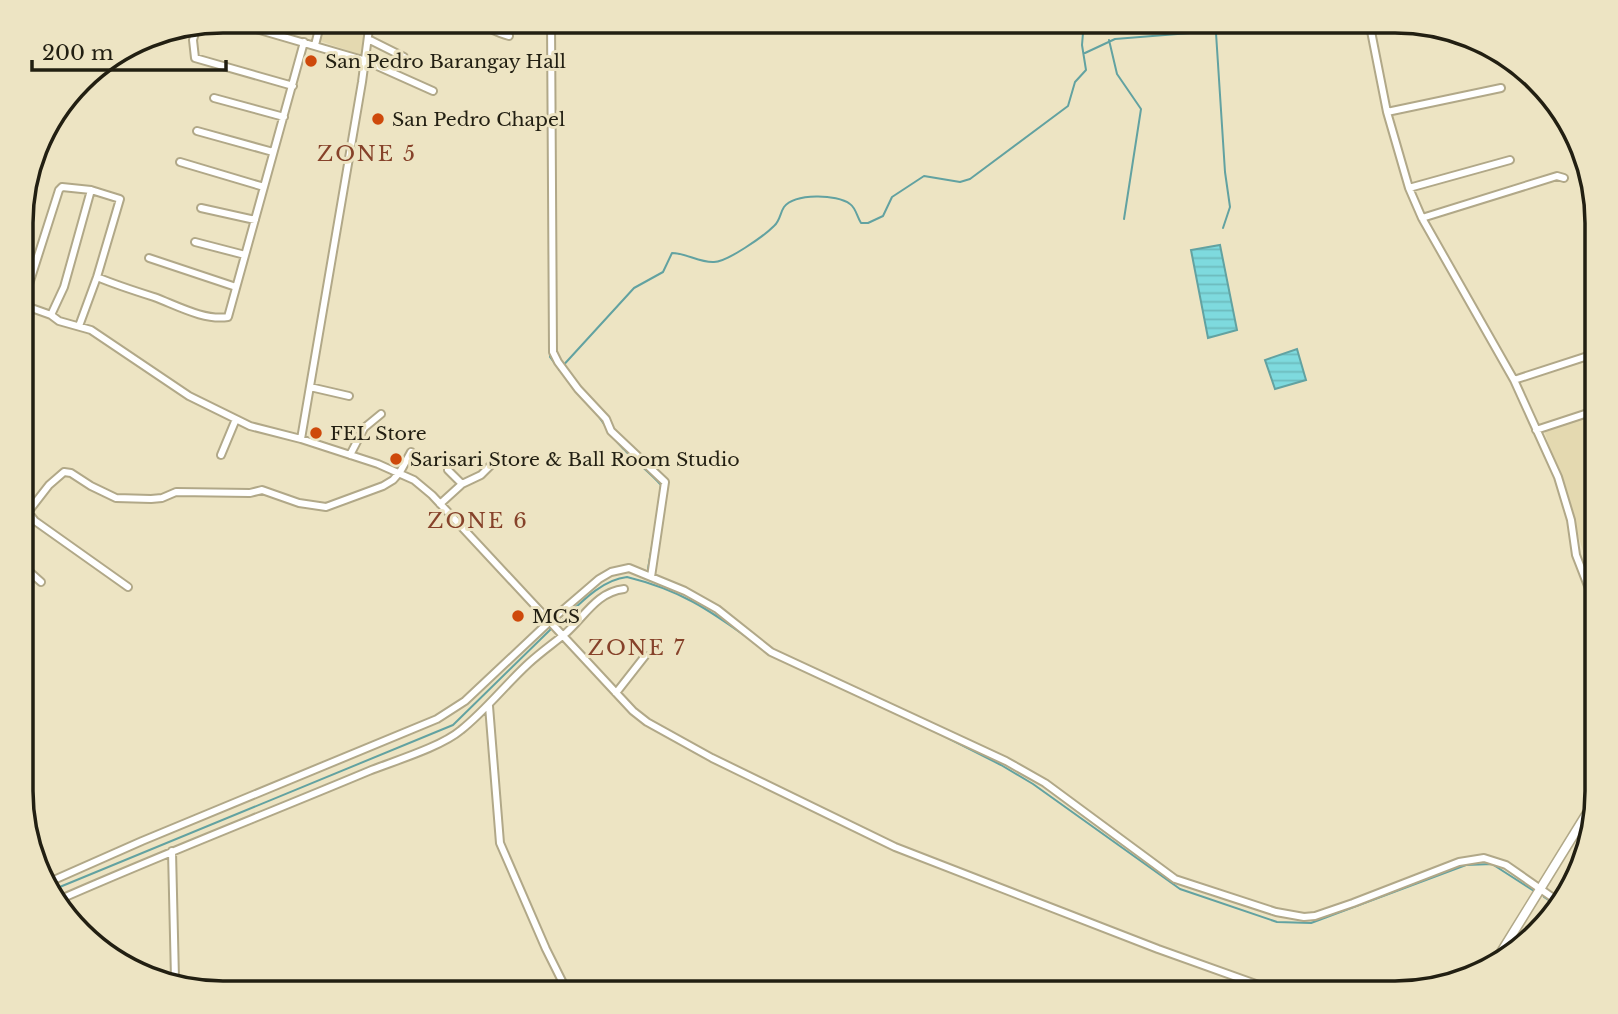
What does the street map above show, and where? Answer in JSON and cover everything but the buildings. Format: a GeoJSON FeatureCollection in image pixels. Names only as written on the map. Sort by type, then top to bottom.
{"type":"FeatureCollection","features":[{"type":"Feature","properties":{"kind":"main road"},"geometry":{"type":"LineString","coordinates":[[1505,945],[1582,822]]}},
{"type":"Feature","properties":{"kind":"street"},"geometry":{"type":"LineString","coordinates":[[1371,33],[1387,113],[1409,188],[1422,218],[1514,380],[1561,486],[1584,574]]}},
{"type":"Feature","properties":{"kind":"street"},"geometry":{"type":"LineString","coordinates":[[275,34],[366,61],[433,91]]}},
{"type":"Feature","properties":{"kind":"street"},"geometry":{"type":"LineString","coordinates":[[315,45],[318,34]]}},
{"type":"Feature","properties":{"kind":"street"},"geometry":{"type":"LineString","coordinates":[[301,439],[369,34]]}},
{"type":"Feature","properties":{"kind":"street"},"geometry":{"type":"LineString","coordinates":[[499,34],[509,36]]}},
{"type":"Feature","properties":{"kind":"street"},"geometry":{"type":"LineString","coordinates":[[551,34],[554,352],[563,369],[606,419],[611,431],[665,482],[651,577]]}},
{"type":"Feature","properties":{"kind":"street"},"geometry":{"type":"LineString","coordinates":[[193,36],[195,58],[293,86]]}},
{"type":"Feature","properties":{"kind":"street"},"geometry":{"type":"LineString","coordinates":[[368,39],[404,57]]}},
{"type":"Feature","properties":{"kind":"street"},"geometry":{"type":"LineString","coordinates":[[97,277],[199,314],[228,317],[304,42]]}},
{"type":"Feature","properties":{"kind":"street"},"geometry":{"type":"LineString","coordinates":[[1387,113],[1501,88]]}},
{"type":"Feature","properties":{"kind":"street"},"geometry":{"type":"LineString","coordinates":[[214,98],[284,117]]}},
{"type":"Feature","properties":{"kind":"street"},"geometry":{"type":"LineString","coordinates":[[197,131],[273,152]]}},
{"type":"Feature","properties":{"kind":"street"},"geometry":{"type":"LineString","coordinates":[[1409,188],[1510,160]]}},
{"type":"Feature","properties":{"kind":"street"},"geometry":{"type":"LineString","coordinates":[[180,162],[264,187]]}},
{"type":"Feature","properties":{"kind":"street"},"geometry":{"type":"LineString","coordinates":[[1422,218],[1557,176],[1564,178]]}},
{"type":"Feature","properties":{"kind":"street"},"geometry":{"type":"LineString","coordinates":[[33,272],[62,187],[91,190],[120,199],[79,326]]}},
{"type":"Feature","properties":{"kind":"street"},"geometry":{"type":"LineString","coordinates":[[51,315],[64,287],[91,190]]}},
{"type":"Feature","properties":{"kind":"street"},"geometry":{"type":"LineString","coordinates":[[201,208],[255,220]]}},
{"type":"Feature","properties":{"kind":"street"},"geometry":{"type":"LineString","coordinates":[[194,242],[245,255]]}},
{"type":"Feature","properties":{"kind":"street"},"geometry":{"type":"LineString","coordinates":[[149,258],[236,287]]}},
{"type":"Feature","properties":{"kind":"street"},"geometry":{"type":"LineString","coordinates":[[33,308],[59,321],[104,337],[189,396],[250,426],[301,439],[400,472],[423,487],[616,693],[647,722],[701,752],[895,847],[1245,980]]}},
{"type":"Feature","properties":{"kind":"street"},"geometry":{"type":"LineString","coordinates":[[1514,380],[1584,357]]}},
{"type":"Feature","properties":{"kind":"street"},"geometry":{"type":"LineString","coordinates":[[310,387],[349,396]]}},
{"type":"Feature","properties":{"kind":"street"},"geometry":{"type":"LineString","coordinates":[[350,455],[364,428],[381,414]]}},
{"type":"Feature","properties":{"kind":"street"},"geometry":{"type":"LineString","coordinates":[[1536,430],[1584,414]]}},
{"type":"Feature","properties":{"kind":"street"},"geometry":{"type":"LineString","coordinates":[[221,455],[236,419]]}},
{"type":"Feature","properties":{"kind":"street"},"geometry":{"type":"LineString","coordinates":[[33,501],[64,472],[116,498],[151,499],[176,492],[250,493],[262,490],[299,503],[326,507],[383,486],[400,472],[411,452]]}},
{"type":"Feature","properties":{"kind":"street"},"geometry":{"type":"LineString","coordinates":[[440,504],[491,465]]}},
{"type":"Feature","properties":{"kind":"street"},"geometry":{"type":"LineString","coordinates":[[448,470],[463,484]]}},
{"type":"Feature","properties":{"kind":"street"},"geometry":{"type":"LineString","coordinates":[[33,519],[128,587]]}},
{"type":"Feature","properties":{"kind":"street"},"geometry":{"type":"LineString","coordinates":[[55,879],[437,719],[465,701],[552,626],[599,579],[611,572],[628,568],[685,591],[717,609],[771,652],[1006,761],[1045,783],[1175,879],[1276,912],[1304,917],[1315,916],[1459,862],[1484,858],[1506,865],[1552,898]]}},
{"type":"Feature","properties":{"kind":"street"},"geometry":{"type":"LineString","coordinates":[[33,575],[41,582]]}},
{"type":"Feature","properties":{"kind":"street"},"geometry":{"type":"LineString","coordinates":[[66,897],[172,851],[413,755],[460,732],[489,706],[530,662],[603,596],[624,589]]}},
{"type":"Feature","properties":{"kind":"street"},"geometry":{"type":"LineString","coordinates":[[616,693],[645,656]]}},
{"type":"Feature","properties":{"kind":"street"},"geometry":{"type":"LineString","coordinates":[[489,706],[499,843],[562,981]]}},
{"type":"Feature","properties":{"kind":"street"},"geometry":{"type":"LineString","coordinates":[[172,851],[175,974]]}},
{"type":"Feature","properties":{"kind":"shaded area"},"geometry":{"type":"Polygon","coordinates":[[[321,34],[363,34],[361,55],[320,41],[321,34]]]}},
{"type":"Feature","properties":{"kind":"shaded area"},"geometry":{"type":"Polygon","coordinates":[[[1584,416],[1584,554],[1544,430],[1584,416]]]}},
{"type":"Feature","properties":{"kind":"water"},"geometry":{"type":"Polygon","coordinates":[[[1220,245],[1237,330],[1208,338],[1191,250],[1220,245]]]}},
{"type":"Feature","properties":{"kind":"water"},"geometry":{"type":"Polygon","coordinates":[[[1297,349],[1306,380],[1275,389],[1265,360],[1297,349]]]}},
{"type":"Feature","properties":{"kind":"waterway"},"geometry":{"type":"LineString","coordinates":[[559,370],[634,288],[663,272],[672,253],[709,262],[727,258],[769,230],[778,222],[784,207],[797,199],[816,196],[836,198],[850,204],[861,223],[868,223],[883,216],[892,197],[924,176],[960,182],[970,179],[1068,106],[1075,82],[1086,70],[1083,33]]}},
{"type":"Feature","properties":{"kind":"waterway"},"geometry":{"type":"LineString","coordinates":[[1085,53],[1115,39],[1188,33]]}},
{"type":"Feature","properties":{"kind":"waterway"},"geometry":{"type":"LineString","coordinates":[[1216,33],[1225,172],[1230,207],[1223,228]]}},
{"type":"Feature","properties":{"kind":"waterway"},"geometry":{"type":"LineString","coordinates":[[1109,40],[1117,74],[1141,109],[1124,219]]}},
{"type":"Feature","properties":{"kind":"waterway"},"geometry":{"type":"LineString","coordinates":[[548,43],[549,191]]}},
{"type":"Feature","properties":{"kind":"waterway"},"geometry":{"type":"LineString","coordinates":[[549,214],[550,357],[568,381]]}},
{"type":"Feature","properties":{"kind":"waterway"},"geometry":{"type":"LineString","coordinates":[[597,414],[606,427]]}},
{"type":"Feature","properties":{"kind":"waterway"},"geometry":{"type":"LineString","coordinates":[[613,437],[661,485],[660,495]]}},
{"type":"Feature","properties":{"kind":"waterway"},"geometry":{"type":"LineString","coordinates":[[648,569],[654,535]]}},
{"type":"Feature","properties":{"kind":"waterway"},"geometry":{"type":"LineString","coordinates":[[556,626],[598,589],[607,583],[627,577],[678,594],[751,640]]}},
{"type":"Feature","properties":{"kind":"waterway"},"geometry":{"type":"LineString","coordinates":[[60,887],[453,725],[551,629]]}},
{"type":"Feature","properties":{"kind":"waterway"},"geometry":{"type":"LineString","coordinates":[[928,728],[1033,784],[1180,889],[1277,922],[1311,923],[1466,865],[1492,864],[1534,891]]}},
{"type":"Feature","properties":{"kind":"waterway"},"geometry":{"type":"LineString","coordinates":[[1544,897],[1550,901]]}},
{"type":"Feature","properties":{"kind":"place","name":"San Pedro Barangay Hall"},"geometry":{"type":"Point","coordinates":[311,61]}},
{"type":"Feature","properties":{"kind":"place","name":"San Pedro Chapel"},"geometry":{"type":"Point","coordinates":[378,119]}},
{"type":"Feature","properties":{"kind":"place","name":"FEL Store"},"geometry":{"type":"Point","coordinates":[316,433]}},
{"type":"Feature","properties":{"kind":"place","name":"Sarisari Store & Ball Room Studio"},"geometry":{"type":"Point","coordinates":[396,459]}},
{"type":"Feature","properties":{"kind":"place","name":"MCS"},"geometry":{"type":"Point","coordinates":[518,616]}},
{"type":"Feature","properties":{"kind":"district","name":"ZONE 5"},"geometry":{"type":"Point","coordinates":[367,154]}},
{"type":"Feature","properties":{"kind":"district","name":"ZONE 6"},"geometry":{"type":"Point","coordinates":[478,521]}},
{"type":"Feature","properties":{"kind":"district","name":"ZONE 7"},"geometry":{"type":"Point","coordinates":[637,648]}}]}
